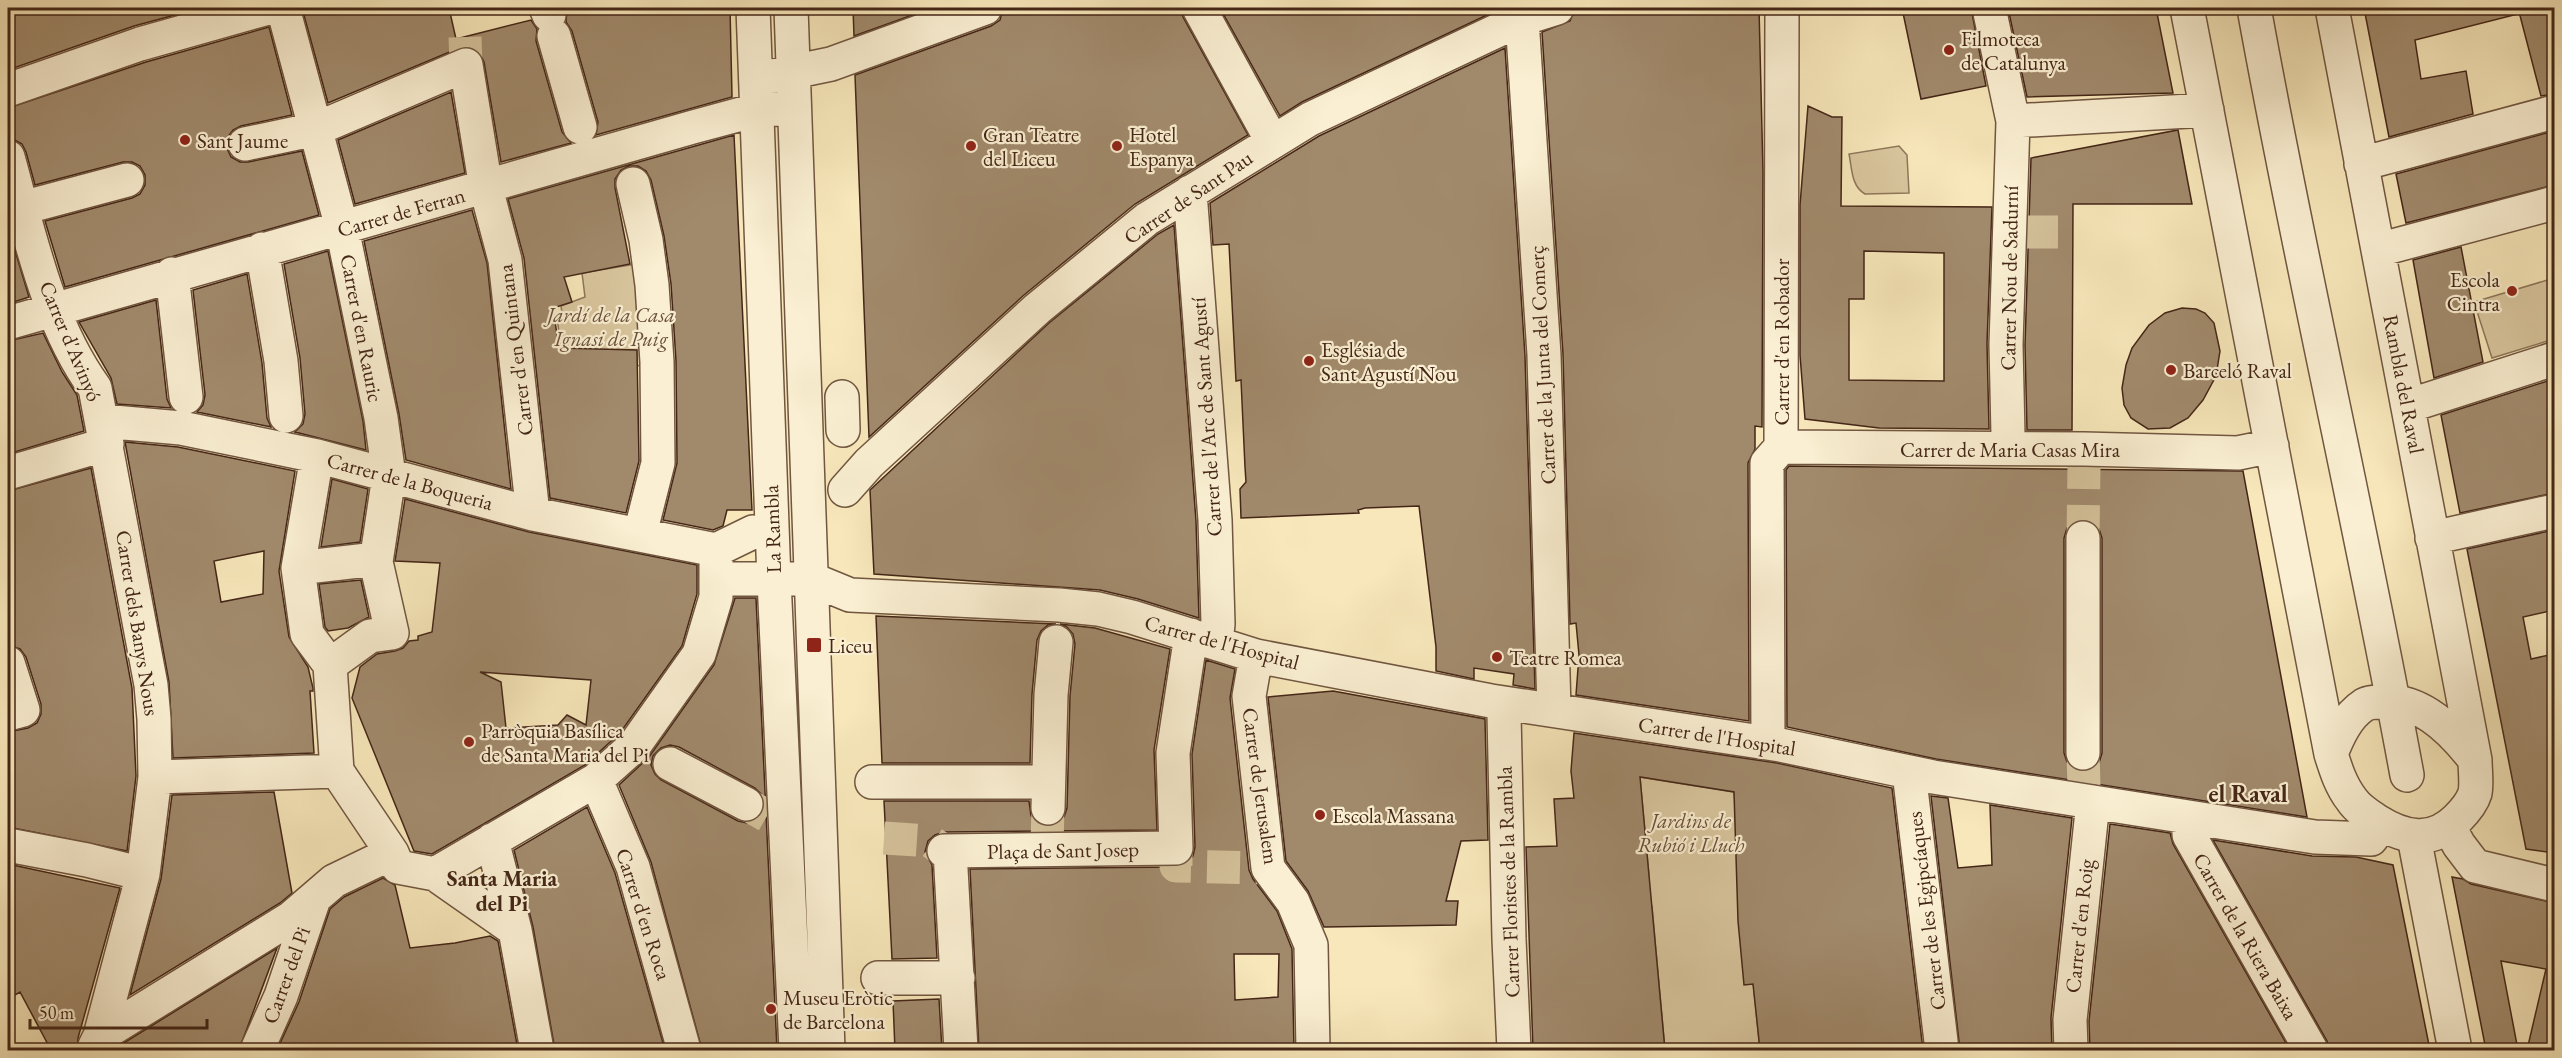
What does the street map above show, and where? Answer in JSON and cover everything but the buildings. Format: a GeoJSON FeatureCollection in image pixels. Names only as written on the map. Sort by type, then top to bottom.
{"type":"FeatureCollection","features":[{"type":"Feature","properties":{"kind":"street"},"geometry":{"type":"LineString","coordinates":[[8,90],[140,44],[268,8]]}},
{"type":"Feature","properties":{"kind":"street","name":"Carrer d'en Rauric"},"geometry":{"type":"LineString","coordinates":[[283,8],[342,228],[363,324],[389,476],[376,560]]}},
{"type":"Feature","properties":{"kind":"street","name":"La Rambla"},"geometry":{"type":"LineString","coordinates":[[753,8],[755,95],[824,943],[828,1050]]}},
{"type":"Feature","properties":{"kind":"street","name":"La Rambla"},"geometry":{"type":"LineString","coordinates":[[791,8],[795,108],[819,483],[796,583],[796,1050]]}},
{"type":"Feature","properties":{"kind":"street"},"geometry":{"type":"LineString","coordinates":[[755,95],[794,72],[832,69],[985,8]]}},
{"type":"Feature","properties":{"kind":"street"},"geometry":{"type":"LineString","coordinates":[[1199,8],[1272,141]]}},
{"type":"Feature","properties":{"kind":"street","name":"Carrer de Sant Pau"},"geometry":{"type":"LineString","coordinates":[[819,483],[859,473],[1037,309],[1147,219],[1310,119],[1522,19],[1557,8]]}},
{"type":"Feature","properties":{"kind":"street","name":"Carrer d'en Robador"},"geometry":{"type":"LineString","coordinates":[[1768,743],[1767,463],[1781,447],[1782,8]]}},
{"type":"Feature","properties":{"kind":"street","name":"Carrer Nou de Sadurní"},"geometry":{"type":"LineString","coordinates":[[1989,8],[2013,121],[2018,232],[2006,345],[2008,435]]}},
{"type":"Feature","properties":{"kind":"street"},"geometry":{"type":"LineString","coordinates":[[2187,8],[2331,754],[2339,780],[2353,802],[2382,824],[2397,832],[2414,837],[2433,835],[2449,827],[2475,866],[2554,885]]}},
{"type":"Feature","properties":{"kind":"street"},"geometry":{"type":"LineString","coordinates":[[2254,8],[2276,130],[2407,775]]}},
{"type":"Feature","properties":{"kind":"street","name":"Rambla del Raval"},"geometry":{"type":"LineString","coordinates":[[2332,8],[2475,760],[2475,792],[2465,811],[2449,827]]}},
{"type":"Feature","properties":{"kind":"street","name":"Carrer de la Junta del Comerç"},"geometry":{"type":"LineString","coordinates":[[1522,19],[1544,355],[1554,710]]}},
{"type":"Feature","properties":{"kind":"street"},"geometry":{"type":"LineString","coordinates":[[549,20],[583,143]]}},
{"type":"Feature","properties":{"kind":"street","name":"Carrer d'en Quintana"},"geometry":{"type":"LineString","coordinates":[[316,129],[466,65],[486,188],[505,260],[533,514]]}},
{"type":"Feature","properties":{"kind":"street","name":"Carrer de Ferran"},"geometry":{"type":"LineString","coordinates":[[8,323],[172,274],[486,188],[583,143],[628,165],[755,95],[795,108]]}},
{"type":"Feature","properties":{"kind":"street"},"geometry":{"type":"LineString","coordinates":[[2013,121],[2207,110]]}},
{"type":"Feature","properties":{"kind":"street"},"geometry":{"type":"LineString","coordinates":[[2361,164],[2554,112]]}},
{"type":"Feature","properties":{"kind":"street"},"geometry":{"type":"LineString","coordinates":[[245,144],[316,129]]}},
{"type":"Feature","properties":{"kind":"street","name":"Carrer d'Avinyó"},"geometry":{"type":"LineString","coordinates":[[8,158],[54,310],[83,372],[95,388],[105,432]]}},
{"type":"Feature","properties":{"kind":"street"},"geometry":{"type":"LineString","coordinates":[[628,165],[646,240],[652,285],[657,362],[658,463],[640,534]]}},
{"type":"Feature","properties":{"kind":"street"},"geometry":{"type":"LineString","coordinates":[[22,208],[127,180]]}},
{"type":"Feature","properties":{"kind":"street","name":"Carrer de l'Arc de Sant Agustí"},"geometry":{"type":"LineString","coordinates":[[1176,848],[1173,753],[1203,639],[1218,624],[1215,520],[1190,192]]}},
{"type":"Feature","properties":{"kind":"street"},"geometry":{"type":"LineString","coordinates":[[2378,250],[2554,203]]}},
{"type":"Feature","properties":{"kind":"street"},"geometry":{"type":"LineString","coordinates":[[262,249],[280,361],[282,436]]}},
{"type":"Feature","properties":{"kind":"street"},"geometry":{"type":"LineString","coordinates":[[172,274],[183,416]]}},
{"type":"Feature","properties":{"kind":"street"},"geometry":{"type":"LineString","coordinates":[[2408,406],[2554,359]]}},
{"type":"Feature","properties":{"kind":"street","name":"La Rambla"},"geometry":{"type":"LineString","coordinates":[[816,433],[842,397]]}},
{"type":"Feature","properties":{"kind":"street","name":"Carrer de la Boqueria"},"geometry":{"type":"LineString","coordinates":[[105,432],[183,416],[282,436],[317,456],[389,476],[533,514],[640,534],[717,575],[796,583]]}},
{"type":"Feature","properties":{"kind":"street"},"geometry":{"type":"LineString","coordinates":[[8,473],[105,432]]}},
{"type":"Feature","properties":{"kind":"street","name":"Carrer dels Banys Nous"},"geometry":{"type":"LineString","coordinates":[[96,1043],[143,874],[155,777],[151,685],[105,432]]}},
{"type":"Feature","properties":{"kind":"street","name":"Carrer de Maria Casas Mira"},"geometry":{"type":"LineString","coordinates":[[1781,447],[2084,457],[2238,453],[2272,446]]}},
{"type":"Feature","properties":{"kind":"street"},"geometry":{"type":"LineString","coordinates":[[317,456],[298,568],[307,634],[330,665],[337,771],[395,860],[435,874],[515,930]]}},
{"type":"Feature","properties":{"kind":"street"},"geometry":{"type":"LineString","coordinates":[[2432,538],[2554,511]]}},
{"type":"Feature","properties":{"kind":"street"},"geometry":{"type":"LineString","coordinates":[[435,874],[596,780],[634,746],[699,654],[717,575],[753,532]]}},
{"type":"Feature","properties":{"kind":"street"},"geometry":{"type":"LineString","coordinates":[[2083,538],[2083,753]]}},
{"type":"Feature","properties":{"kind":"street"},"geometry":{"type":"LineString","coordinates":[[298,568],[376,560],[392,633],[370,636],[330,665]]}},
{"type":"Feature","properties":{"kind":"street","name":"Carrer de l'Hospital"},"geometry":{"type":"LineString","coordinates":[[796,583],[1058,622],[1113,613],[1256,656],[1491,701],[1768,743],[1909,772],[2086,796],[2189,819],[2315,837],[2371,839],[2382,824]]}},
{"type":"Feature","properties":{"kind":"street"},"geometry":{"type":"LineString","coordinates":[[872,782],[1048,795],[1058,622]]}},
{"type":"Feature","properties":{"kind":"street","name":"Carrer de Jerusalem"},"geometry":{"type":"LineString","coordinates":[[1256,656],[1249,696],[1268,868],[1293,902],[1311,945],[1313,1050]]}},
{"type":"Feature","properties":{"kind":"street"},"geometry":{"type":"LineString","coordinates":[[8,663],[23,710],[8,714]]}},
{"type":"Feature","properties":{"kind":"street"},"geometry":{"type":"LineString","coordinates":[[2331,754],[2339,735],[2352,716],[2366,703],[2393,701],[2426,711],[2459,738],[2475,760]]}},
{"type":"Feature","properties":{"kind":"street","name":"Carrer Floristes de la Rambla"},"geometry":{"type":"LineString","coordinates":[[1504,714],[1514,1050]]}},
{"type":"Feature","properties":{"kind":"street"},"geometry":{"type":"LineString","coordinates":[[670,764],[746,804]]}},
{"type":"Feature","properties":{"kind":"street"},"geometry":{"type":"LineString","coordinates":[[155,777],[337,771]]}},
{"type":"Feature","properties":{"kind":"street","name":"Carrer de les Egipcíaques"},"geometry":{"type":"LineString","coordinates":[[1909,772],[1942,1050]]}},
{"type":"Feature","properties":{"kind":"street","name":"Carrer d'en Roca"},"geometry":{"type":"LineString","coordinates":[[596,780],[633,867],[684,1050]]}},
{"type":"Feature","properties":{"kind":"street","name":"Carrer d'en Roig"},"geometry":{"type":"LineString","coordinates":[[2072,1050],[2070,1020],[2086,796]]}},
{"type":"Feature","properties":{"kind":"street","name":"Carrer de la Riera Baixa"},"geometry":{"type":"LineString","coordinates":[[2189,819],[2189,835],[2311,1050]]}},
{"type":"Feature","properties":{"kind":"street"},"geometry":{"type":"LineString","coordinates":[[2414,837],[2455,1050]]}},
{"type":"Feature","properties":{"kind":"street"},"geometry":{"type":"LineString","coordinates":[[492,840],[515,930],[537,1050]]}},
{"type":"Feature","properties":{"kind":"street"},"geometry":{"type":"LineString","coordinates":[[8,845],[87,860],[143,874]]}},
{"type":"Feature","properties":{"kind":"street","name":"Plaça de Sant Josep"},"geometry":{"type":"LineString","coordinates":[[961,1050],[958,978],[947,851],[1176,848]]}},
{"type":"Feature","properties":{"kind":"street"},"geometry":{"type":"LineString","coordinates":[[96,1043],[302,909],[334,881],[395,860]]}},
{"type":"Feature","properties":{"kind":"street","name":"Carrer del Pi"},"geometry":{"type":"LineString","coordinates":[[257,1050],[281,996],[302,909]]}},
{"type":"Feature","properties":{"kind":"street"},"geometry":{"type":"LineString","coordinates":[[878,978],[958,978]]}},
{"type":"Feature","properties":{"kind":"green space"},"geometry":{"type":"Polygon","coordinates":[[[1899,146],[1907,155],[1909,193],[1865,194],[1860,191],[1853,176],[1849,154],[1899,146]]]}},
{"type":"Feature","properties":{"kind":"green space","name":"Jardí de la Casa Ignasi de Puig"},"geometry":{"type":"Polygon","coordinates":[[[642,263],[653,365],[607,367],[564,377],[557,314],[562,313],[561,306],[585,297],[582,273],[642,263]]]}},
{"type":"Feature","properties":{"kind":"green space"},"geometry":{"type":"Polygon","coordinates":[[[2554,278],[2554,339],[2492,358],[2474,302],[2554,278]]]}},
{"type":"Feature","properties":{"kind":"green space","name":"Jardins de Rubió i Lluch"},"geometry":{"type":"Polygon","coordinates":[[[1640,777],[1734,792],[1760,1050],[1665,1050],[1652,906],[1620,878],[1649,876],[1640,777]]]}},
{"type":"Feature","properties":{"kind":"tunnel"},"geometry":{"type":"LineString","coordinates":[[465,37],[466,65]]}},
{"type":"Feature","properties":{"kind":"tunnel"},"geometry":{"type":"LineString","coordinates":[[2025,232],[2072,232]]}},
{"type":"Feature","properties":{"kind":"tunnel"},"geometry":{"type":"LineString","coordinates":[[2083,538],[2084,465]]}},
{"type":"Feature","properties":{"kind":"tunnel"},"geometry":{"type":"LineString","coordinates":[[2083,753],[2084,786]]}},
{"type":"Feature","properties":{"kind":"tunnel"},"geometry":{"type":"LineString","coordinates":[[746,804],[767,816]]}},
{"type":"Feature","properties":{"kind":"tunnel"},"geometry":{"type":"LineString","coordinates":[[1047,846],[1048,808]]}},
{"type":"Feature","properties":{"kind":"tunnel"},"geometry":{"type":"LineString","coordinates":[[884,838],[930,841],[944,851]]}},
{"type":"Feature","properties":{"kind":"tunnel"},"geometry":{"type":"LineString","coordinates":[[1176,848],[1176,866],[1268,868]]}},
{"type":"Feature","properties":{"kind":"place","name":"Filmoteca de Catalunya"},"geometry":{"type":"Point","coordinates":[1949,50]}},
{"type":"Feature","properties":{"kind":"place","name":"Sant Jaume"},"geometry":{"type":"Point","coordinates":[185,140]}},
{"type":"Feature","properties":{"kind":"place","name":"Gran Teatre del Liceu"},"geometry":{"type":"Point","coordinates":[971,146]}},
{"type":"Feature","properties":{"kind":"place","name":"Hotel Espanya"},"geometry":{"type":"Point","coordinates":[1117,146]}},
{"type":"Feature","properties":{"kind":"place","name":"Escola Cintra"},"geometry":{"type":"Point","coordinates":[2512,291]}},
{"type":"Feature","properties":{"kind":"place","name":"Església de Sant Agustí Nou"},"geometry":{"type":"Point","coordinates":[1309,361]}},
{"type":"Feature","properties":{"kind":"place","name":"Barceló Raval"},"geometry":{"type":"Point","coordinates":[2171,370]}},
{"type":"Feature","properties":{"kind":"place","name":"Liceu"},"geometry":{"type":"Point","coordinates":[814,645]}},
{"type":"Feature","properties":{"kind":"place","name":"Teatre Romea"},"geometry":{"type":"Point","coordinates":[1497,657]}},
{"type":"Feature","properties":{"kind":"place","name":"Parròquia Basílica de Santa Maria del Pi"},"geometry":{"type":"Point","coordinates":[469,742]}},
{"type":"Feature","properties":{"kind":"place","name":"Escola Massana"},"geometry":{"type":"Point","coordinates":[1320,815]}},
{"type":"Feature","properties":{"kind":"place","name":"Museu Eròtic de Barcelona"},"geometry":{"type":"Point","coordinates":[771,1009]}},
{"type":"Feature","properties":{"kind":"district","name":"el Raval"},"geometry":{"type":"Point","coordinates":[2248,793]}},
{"type":"Feature","properties":{"kind":"district","name":"Santa Maria del Pi"},"geometry":{"type":"Point","coordinates":[502,890]}}]}
